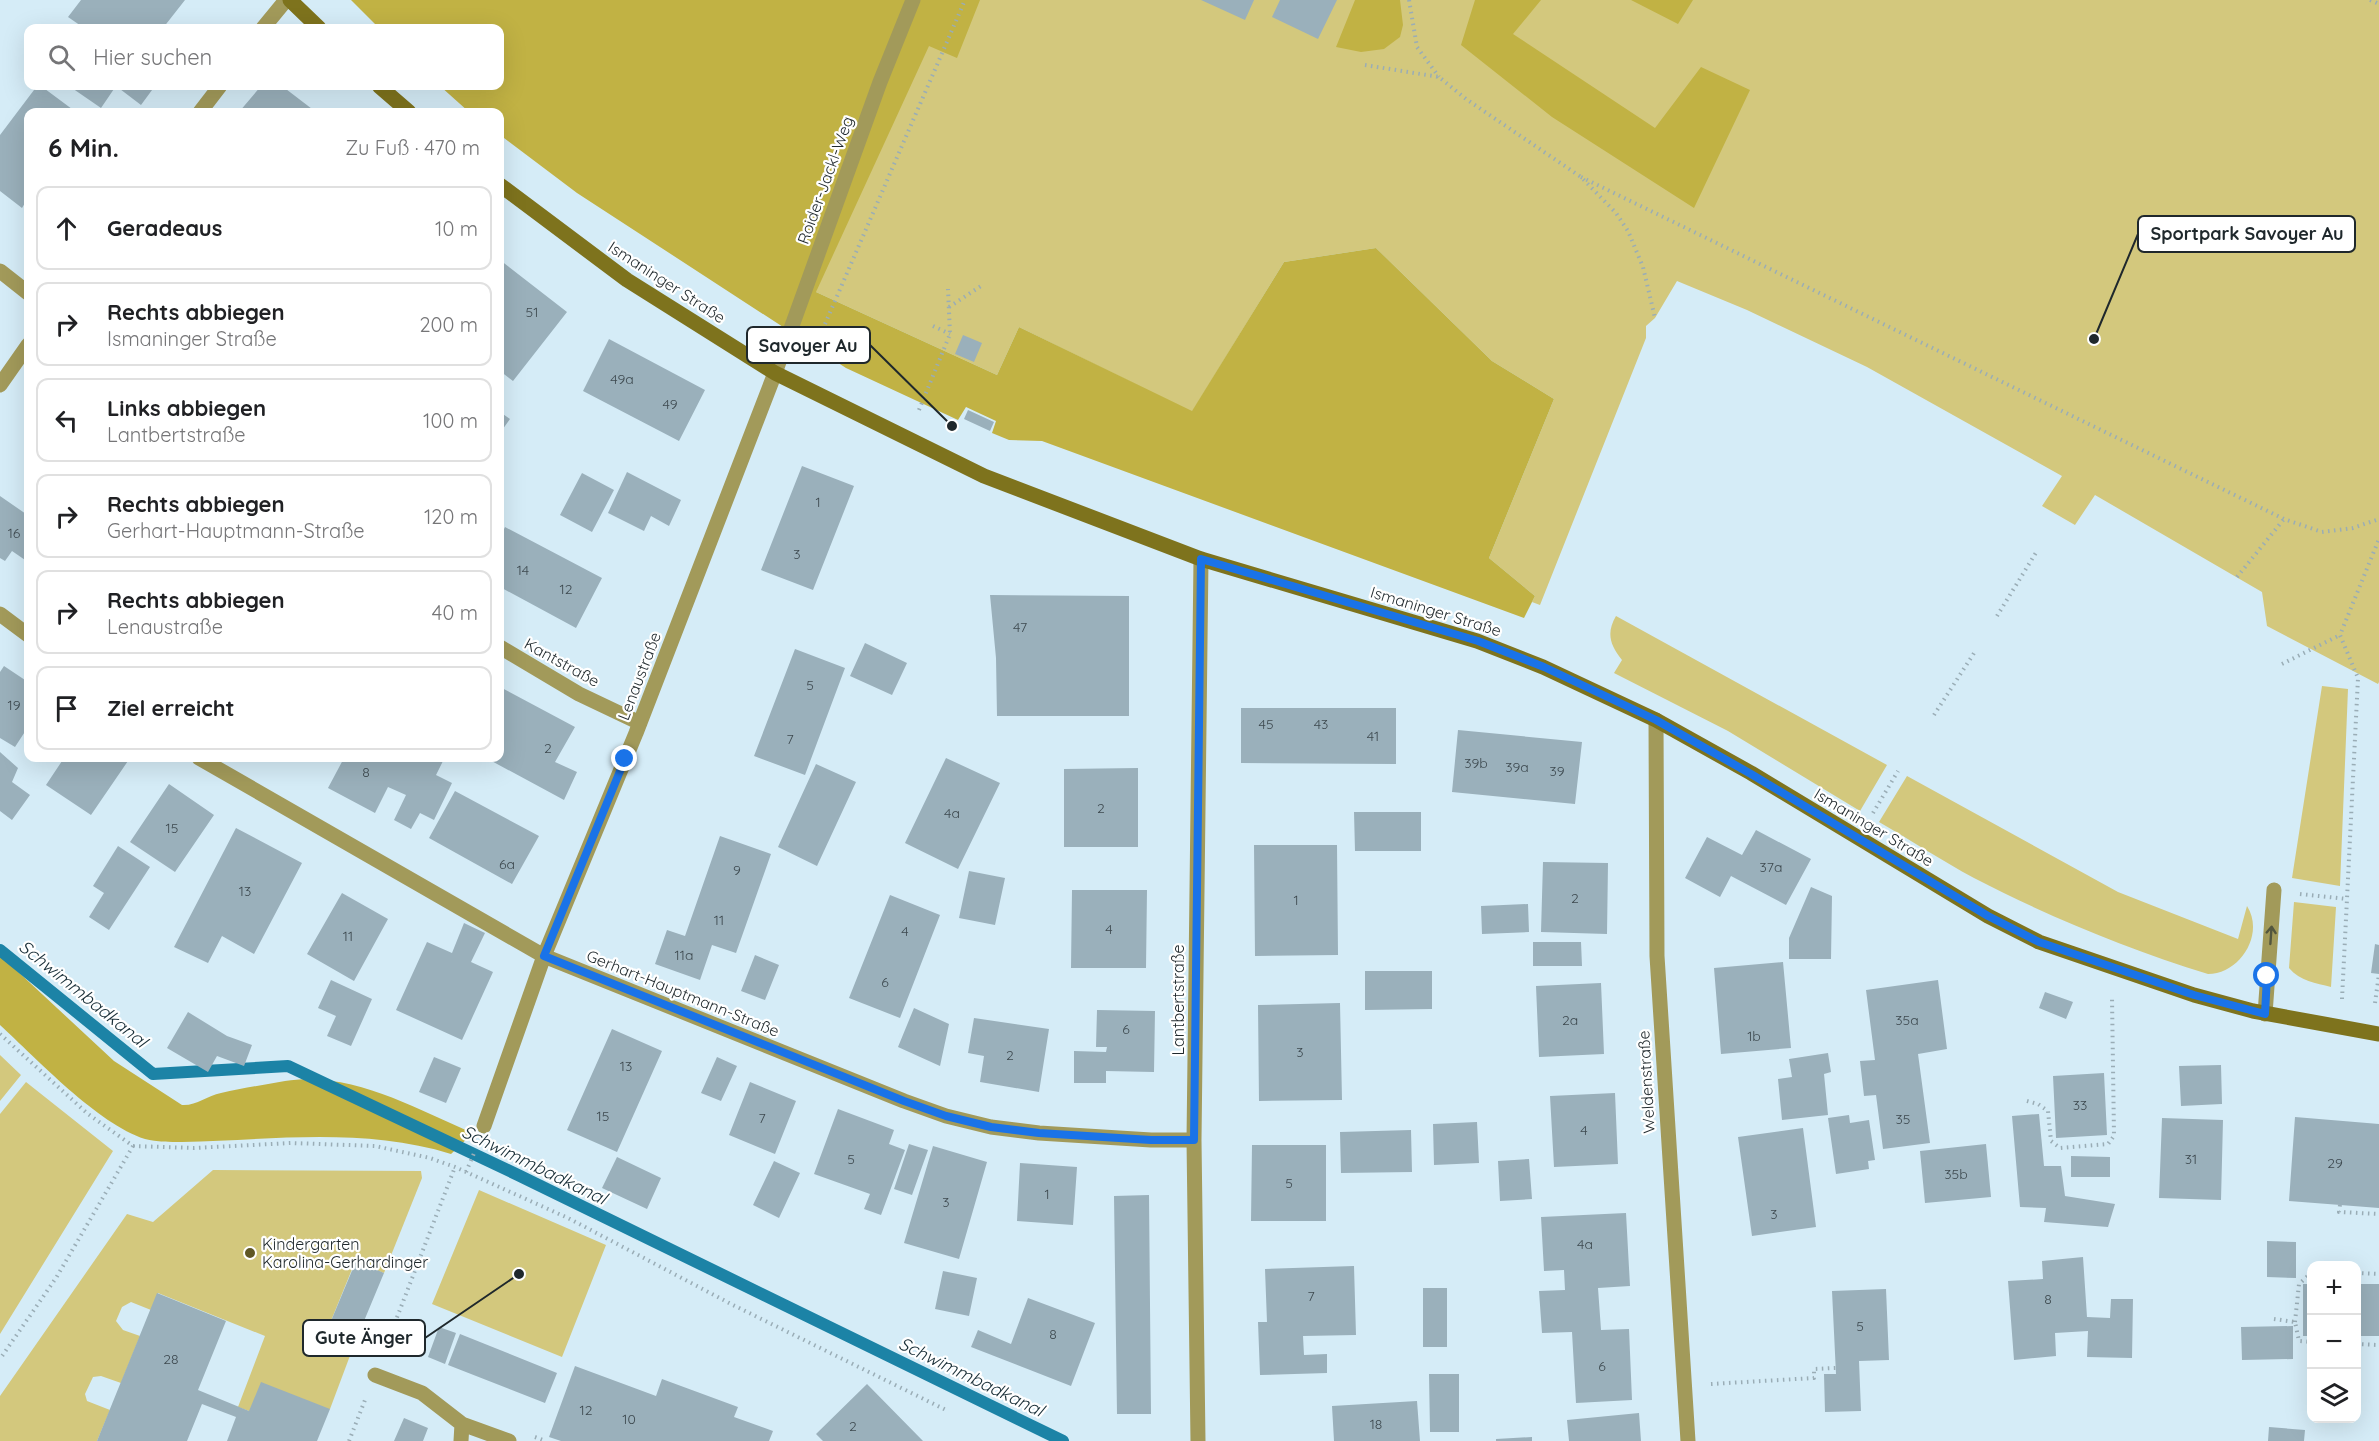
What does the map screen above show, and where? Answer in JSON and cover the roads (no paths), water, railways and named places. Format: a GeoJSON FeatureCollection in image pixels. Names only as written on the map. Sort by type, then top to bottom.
{"type":"FeatureCollection","features":[{"type":"Feature","properties":{"kind":"street"},"geometry":{"type":"LineString","coordinates":[[267,24],[288,0],[315,24]]}},
{"type":"Feature","properties":{"kind":"street","name":"Roider-Jackl-Weg"},"geometry":{"type":"LineString","coordinates":[[775,373],[880,82],[913,0]]}},
{"type":"Feature","properties":{"kind":"street"},"geometry":{"type":"LineString","coordinates":[[203,108],[217,90]]}},
{"type":"Feature","properties":{"kind":"street"},"geometry":{"type":"LineString","coordinates":[[384,90],[404,108]]}},
{"type":"Feature","properties":{"kind":"street","name":"Ismaninger Straße"},"geometry":{"type":"LineString","coordinates":[[504,188],[627,280],[775,373],[984,476],[1201,559],[1478,641],[1544,667],[1656,720],[1988,916],[2039,942],[2194,995],[2265,1014],[2379,1034]]}},
{"type":"Feature","properties":{"kind":"street"},"geometry":{"type":"LineString","coordinates":[[0,271],[24,290]]}},
{"type":"Feature","properties":{"kind":"street"},"geometry":{"type":"LineString","coordinates":[[0,385],[24,351]]}},
{"type":"Feature","properties":{"kind":"street","name":"Lenaustraße"},"geometry":{"type":"LineString","coordinates":[[484,1126],[544,956],[640,723],[775,373]]}},
{"type":"Feature","properties":{"kind":"street","name":"Lantbertstraße"},"geometry":{"type":"LineString","coordinates":[[1198,1441],[1194,1140],[1201,559]]}},
{"type":"Feature","properties":{"kind":"street"},"geometry":{"type":"LineString","coordinates":[[0,614],[24,632]]}},
{"type":"Feature","properties":{"kind":"street","name":"Kantstraße"},"geometry":{"type":"LineString","coordinates":[[504,649],[579,694],[640,723]]}},
{"type":"Feature","properties":{"kind":"street","name":"Weldenstraße"},"geometry":{"type":"LineString","coordinates":[[1656,720],[1657,956],[1688,1441]]}},
{"type":"Feature","properties":{"kind":"street","name":"Gerhart-Hauptmann-Straße"},"geometry":{"type":"LineString","coordinates":[[206,762],[544,956],[883,1092],[946,1116],[991,1127],[1039,1133],[1151,1140],[1194,1140]]}},
{"type":"Feature","properties":{"kind":"street"},"geometry":{"type":"LineString","coordinates":[[2265,1014],[2274,890]]}},
{"type":"Feature","properties":{"kind":"street"},"geometry":{"type":"LineString","coordinates":[[375,1375],[422,1393],[462,1424],[508,1441]]}},
{"type":"Feature","properties":{"kind":"street"},"geometry":{"type":"LineString","coordinates":[[461,1441],[462,1424]]}},
{"type":"Feature","properties":{"kind":"waterway","name":"Schwimmbadkanal"},"geometry":{"type":"LineString","coordinates":[[0,950],[153,1074],[288,1066],[518,1175],[1063,1441]]}},
{"type":"Feature","properties":{"kind":"place","name":"Sportpark Savoyer Au"},"geometry":{"type":"Point","coordinates":[2094,339]}},
{"type":"Feature","properties":{"kind":"place","name":"Savoyer Au"},"geometry":{"type":"Point","coordinates":[952,426]}},
{"type":"Feature","properties":{"kind":"place","name":"Kindergarten Karolina-Gerhardinger"},"geometry":{"type":"Point","coordinates":[250,1253]}},
{"type":"Feature","properties":{"kind":"place","name":"Gute Änger"},"geometry":{"type":"Point","coordinates":[519,1274]}}]}
